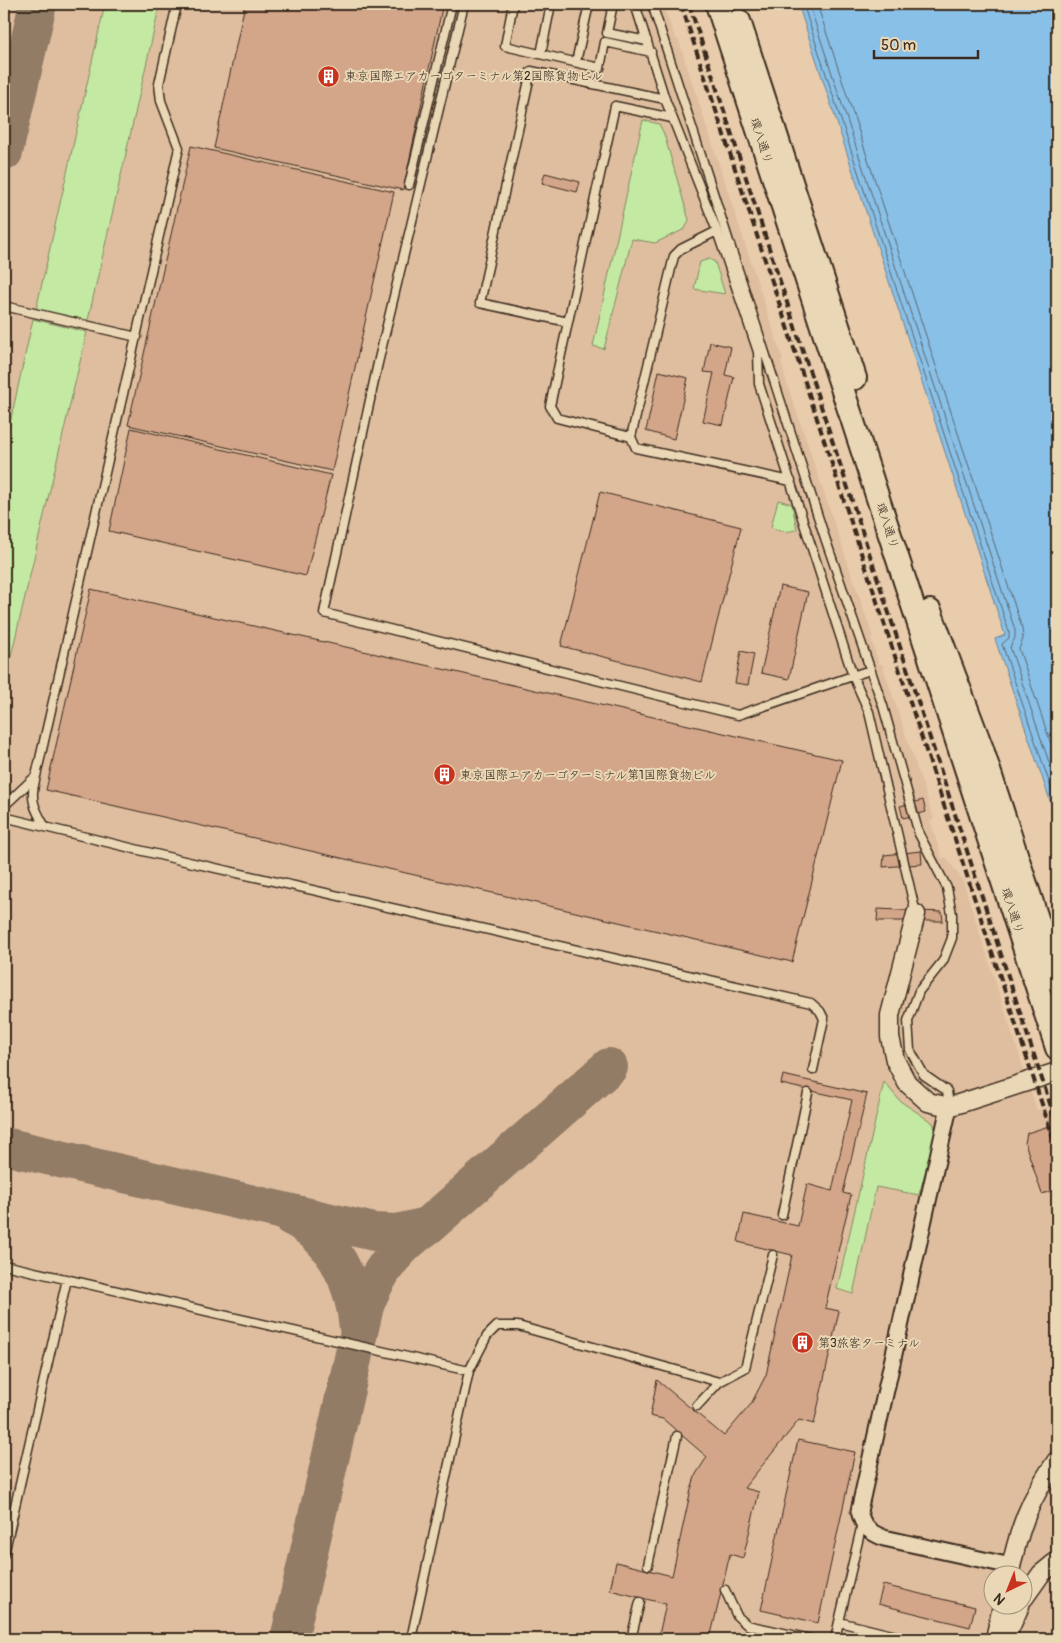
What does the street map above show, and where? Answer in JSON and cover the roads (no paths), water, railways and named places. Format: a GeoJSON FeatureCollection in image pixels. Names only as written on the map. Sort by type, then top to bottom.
{"type":"FeatureCollection","features":[{"type":"Feature","properties":{"kind":"main road","name":"環八通り"},"geometry":{"type":"LineString","coordinates":[[717,4],[1057,1048]]}},
{"type":"Feature","properties":{"kind":"main road","name":"環八通り"},"geometry":{"type":"LineString","coordinates":[[733,4],[935,628],[982,749],[1057,980]]}},
{"type":"Feature","properties":{"kind":"street"},"geometry":{"type":"LineString","coordinates":[[916,914],[890,1015],[890,1037],[895,1060],[908,1083],[928,1102],[949,1107],[1057,1072]]}},
{"type":"Feature","properties":{"kind":"street"},"geometry":{"type":"LineString","coordinates":[[949,1107],[858,1511],[862,1524],[870,1533],[991,1566]]}},
{"type":"Feature","properties":{"kind":"street"},"geometry":{"type":"LineString","coordinates":[[1011,1566],[1025,1513],[1038,1488],[1057,1460]]}},
{"type":"Feature","properties":{"kind":"street"},"geometry":{"type":"LineString","coordinates":[[1034,1584],[1041,1574],[1057,1561]]}},
{"type":"Feature","properties":{"kind":"street"},"geometry":{"type":"LineString","coordinates":[[995,1639],[1000,1616]]}},
{"type":"Feature","properties":{"kind":"street"},"geometry":{"type":"LineString","coordinates":[[1006,1639],[1016,1616]]}},
{"type":"Feature","properties":{"kind":"lane"},"geometry":{"type":"LineString","coordinates":[[45,827],[32,796],[179,148],[161,101],[159,84],[177,4]]}},
{"type":"Feature","properties":{"kind":"lane"},"geometry":{"type":"LineString","coordinates":[[409,186],[452,4]]}},
{"type":"Feature","properties":{"kind":"lane"},"geometry":{"type":"LineString","coordinates":[[464,4],[378,363],[324,613],[738,715],[870,670]]}},
{"type":"Feature","properties":{"kind":"lane"},"geometry":{"type":"LineString","coordinates":[[514,4],[505,46],[600,68],[605,42],[651,52]]}},
{"type":"Feature","properties":{"kind":"lane"},"geometry":{"type":"LineString","coordinates":[[541,54],[551,4]]}},
{"type":"Feature","properties":{"kind":"lane"},"geometry":{"type":"LineString","coordinates":[[576,62],[588,4]]}},
{"type":"Feature","properties":{"kind":"lane"},"geometry":{"type":"LineString","coordinates":[[613,4],[607,33],[647,41]]}},
{"type":"Feature","properties":{"kind":"lane"},"geometry":{"type":"LineString","coordinates":[[635,4],[665,99],[717,230],[758,352],[759,384],[853,676],[869,712],[916,914]]}},
{"type":"Feature","properties":{"kind":"lane"},"geometry":{"type":"LineString","coordinates":[[652,4],[825,538],[884,706],[919,834],[947,888],[952,914],[952,938],[943,961],[920,991],[908,1021],[910,1050],[924,1075],[947,1091],[949,1107]]}},
{"type":"Feature","properties":{"kind":"lane"},"geometry":{"type":"LineString","coordinates":[[568,322],[480,303],[532,71],[665,99]]}},
{"type":"Feature","properties":{"kind":"lane"},"geometry":{"type":"LineString","coordinates":[[631,437],[558,418],[550,406],[615,106],[672,118]]}},
{"type":"Feature","properties":{"kind":"lane"},"geometry":{"type":"LineString","coordinates":[[717,230],[681,249],[674,256],[631,437],[636,448],[790,482]]}},
{"type":"Feature","properties":{"kind":"lane"},"geometry":{"type":"LineString","coordinates":[[4,306],[137,337]]}},
{"type":"Feature","properties":{"kind":"lane"},"geometry":{"type":"LineString","coordinates":[[4,806],[36,776]]}},
{"type":"Feature","properties":{"kind":"lane"},"geometry":{"type":"LineString","coordinates":[[4,817],[180,860],[811,1004],[820,1010],[824,1019],[814,1070]]}},
{"type":"Feature","properties":{"kind":"lane"},"geometry":{"type":"LineString","coordinates":[[782,1215],[808,1093]]}},
{"type":"Feature","properties":{"kind":"lane"},"geometry":{"type":"LineString","coordinates":[[698,1406],[719,1382],[746,1368],[773,1255]]}},
{"type":"Feature","properties":{"kind":"lane"},"geometry":{"type":"LineString","coordinates":[[4,1265],[469,1371]]}},
{"type":"Feature","properties":{"kind":"lane"},"geometry":{"type":"LineString","coordinates":[[4,1554],[67,1279]]}},
{"type":"Feature","properties":{"kind":"lane"},"geometry":{"type":"LineString","coordinates":[[411,1639],[469,1371],[487,1336],[496,1326],[518,1326],[719,1382]]}},
{"type":"Feature","properties":{"kind":"lane"},"geometry":{"type":"LineString","coordinates":[[648,1564],[677,1436]]}},
{"type":"Feature","properties":{"kind":"lane"},"geometry":{"type":"LineString","coordinates":[[835,1639],[862,1524]]}},
{"type":"Feature","properties":{"kind":"lane"},"geometry":{"type":"LineString","coordinates":[[725,1590],[737,1616],[747,1624],[811,1639]]}},
{"type":"Feature","properties":{"kind":"lane"},"geometry":{"type":"LineString","coordinates":[[631,1639],[640,1602]]}},
{"type":"Feature","properties":{"kind":"lane"},"geometry":{"type":"LineString","coordinates":[[839,1622],[908,1639]]}},
{"type":"Feature","properties":{"kind":"lane"},"geometry":{"type":"LineString","coordinates":[[868,1639],[870,1630]]}},
{"type":"Feature","properties":{"kind":"water"},"geometry":{"type":"Polygon","coordinates":[[[798,4],[1057,4],[1057,821],[995,639],[1005,635],[798,4]]]}},
{"type":"Feature","properties":{"kind":"railway"},"geometry":{"type":"LineString","coordinates":[[681,4],[1057,1150]]}},
{"type":"Feature","properties":{"kind":"railway"},"geometry":{"type":"LineString","coordinates":[[689,4],[1057,1125]]}},
{"type":"Feature","properties":{"kind":"railway"},"geometry":{"type":"LineString","coordinates":[[1053,1639],[1057,1631]]}},
{"type":"Feature","properties":{"kind":"place","name":"東京国際エアカーゴターミナル第2国際貨物ビル"},"geometry":{"type":"Point","coordinates":[329,76]}},
{"type":"Feature","properties":{"kind":"place","name":"東京国際エアカーゴターミナル第1国際貨物ビル"},"geometry":{"type":"Point","coordinates":[444,775]}},
{"type":"Feature","properties":{"kind":"place","name":"第3旅客ターミナル"},"geometry":{"type":"Point","coordinates":[802,1343]}}]}
